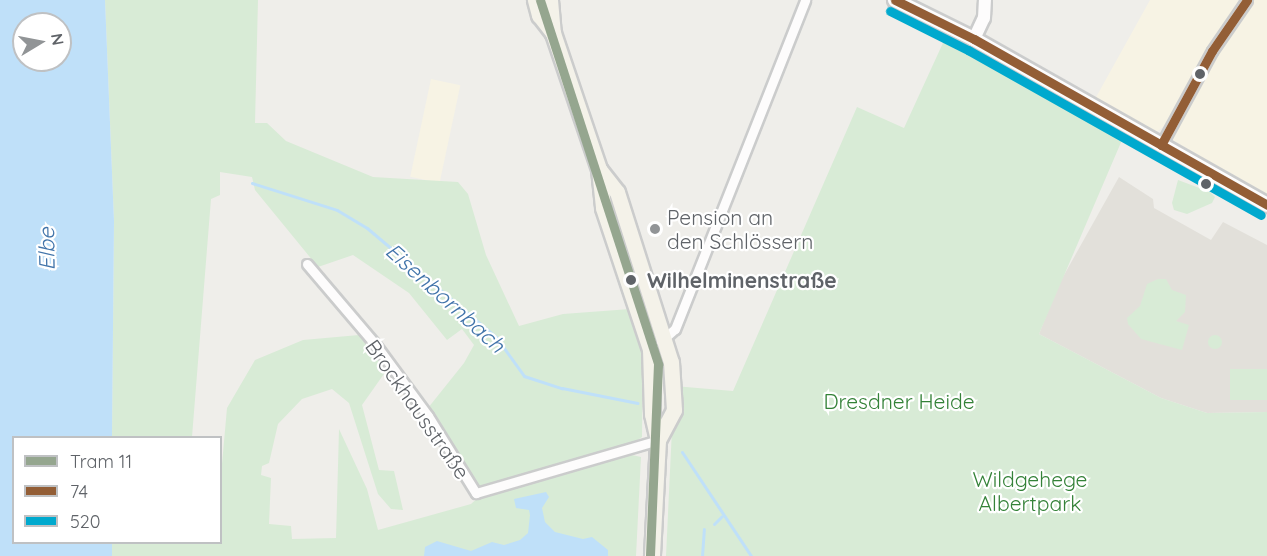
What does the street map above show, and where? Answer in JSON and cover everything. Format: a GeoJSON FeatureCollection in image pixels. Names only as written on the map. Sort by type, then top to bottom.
{"type":"FeatureCollection","features":[{"type":"Feature","properties":{"kind":"main road"},"geometry":{"type":"LineString","coordinates":[[535,0],[539,15],[553,33]]}},
{"type":"Feature","properties":{"kind":"main road"},"geometry":{"type":"LineString","coordinates":[[550,0],[553,33],[599,169],[603,208],[650,349],[652,414],[658,440],[652,556]]}},
{"type":"Feature","properties":{"kind":"main road"},"geometry":{"type":"LineString","coordinates":[[895,0],[974,39],[1267,205]]}},
{"type":"Feature","properties":{"kind":"main road"},"geometry":{"type":"LineString","coordinates":[[599,169],[617,192],[666,338],[675,397],[671,420],[658,440]]}},
{"type":"Feature","properties":{"kind":"street"},"geometry":{"type":"LineString","coordinates":[[650,349],[675,329],[805,0]]}},
{"type":"Feature","properties":{"kind":"street"},"geometry":{"type":"LineString","coordinates":[[974,39],[984,18],[985,0]]}},
{"type":"Feature","properties":{"kind":"street"},"geometry":{"type":"LineString","coordinates":[[1161,145],[1212,51],[1247,0]]}},
{"type":"Feature","properties":{"kind":"street","name":"Brockhausstraße"},"geometry":{"type":"LineString","coordinates":[[307,264],[375,344],[428,416],[476,493],[658,440]]}},
{"type":"Feature","properties":{"kind":"shaded area"},"geometry":{"type":"Polygon","coordinates":[[[1150,0],[1238,0],[1233,16],[1207,48],[1167,124],[1155,133],[1095,99],[1150,0]]]}},
{"type":"Feature","properties":{"kind":"shaded area"},"geometry":{"type":"Polygon","coordinates":[[[1253,0],[1267,0],[1267,196],[1173,142],[1172,136],[1215,55],[1253,0]]]}},
{"type":"Feature","properties":{"kind":"shaded area"},"geometry":{"type":"Polygon","coordinates":[[[431,79],[460,85],[440,183],[410,177],[431,79]]]}},
{"type":"Feature","properties":{"kind":"shaded area"},"geometry":{"type":"Polygon","coordinates":[[[1119,177],[1153,199],[1154,208],[1211,240],[1223,222],[1267,245],[1267,412],[1207,413],[1161,398],[1039,334],[1059,284],[1119,177]]]}},
{"type":"Feature","properties":{"kind":"green space"},"geometry":{"type":"Polygon","coordinates":[[[105,0],[258,0],[255,123],[267,123],[286,141],[373,177],[458,182],[468,194],[486,255],[519,326],[563,314],[630,309],[643,347],[642,437],[632,444],[479,488],[428,408],[464,363],[474,345],[462,329],[447,340],[409,293],[353,255],[318,267],[255,190],[252,177],[220,172],[220,195],[211,199],[192,436],[112,436],[114,221],[105,0]]]}},
{"type":"Feature","properties":{"kind":"green space","name":"Dresdner Heide"},"geometry":{"type":"Polygon","coordinates":[[[948,32],[1125,133],[1039,334],[1161,398],[1207,413],[1267,412],[1267,556],[666,556],[674,386],[733,391],[857,107],[904,128],[948,32]]]}},
{"type":"Feature","properties":{"kind":"green space"},"geometry":{"type":"Polygon","coordinates":[[[1178,180],[1210,192],[1215,197],[1212,203],[1187,214],[1174,210],[1172,203],[1178,180]]]}},
{"type":"Feature","properties":{"kind":"green space"},"geometry":{"type":"Polygon","coordinates":[[[1158,279],[1166,279],[1172,290],[1186,295],[1185,312],[1176,321],[1189,325],[1182,350],[1141,339],[1128,324],[1127,318],[1140,306],[1147,284],[1158,279]]]}},
{"type":"Feature","properties":{"kind":"green space"},"geometry":{"type":"Polygon","coordinates":[[[359,335],[386,371],[362,405],[379,470],[394,471],[403,510],[391,509],[378,494],[349,403],[332,389],[302,399],[278,424],[269,463],[262,466],[261,475],[271,478],[269,524],[291,526],[292,539],[336,538],[339,429],[367,489],[378,530],[471,504],[480,496],[632,455],[641,457],[636,556],[112,556],[112,544],[222,544],[222,464],[227,408],[255,360],[303,340],[359,335]]]}},
{"type":"Feature","properties":{"kind":"green space"},"geometry":{"type":"Polygon","coordinates":[[[1212,335],[1218,335],[1222,342],[1218,349],[1212,349],[1208,345],[1208,339],[1212,335]]]}},
{"type":"Feature","properties":{"kind":"green space"},"geometry":{"type":"Polygon","coordinates":[[[1230,369],[1267,369],[1267,400],[1230,400],[1230,369]]]}},
{"type":"Feature","properties":{"kind":"water","name":"Elbe"},"geometry":{"type":"Polygon","coordinates":[[[0,0],[105,0],[114,221],[112,436],[12,436],[12,544],[112,544],[112,556],[0,556],[0,0]]]}},
{"type":"Feature","properties":{"kind":"water"},"geometry":{"type":"Polygon","coordinates":[[[546,492],[549,497],[542,508],[545,522],[555,532],[583,539],[592,537],[608,550],[608,556],[424,556],[425,547],[437,541],[471,551],[492,542],[504,545],[520,540],[528,533],[530,515],[529,510],[516,508],[514,499],[546,492]]]}},
{"type":"Feature","properties":{"kind":"waterway","name":"Eisenbornbach"},"geometry":{"type":"LineString","coordinates":[[252,183],[337,210],[367,228],[496,337],[524,376],[562,388],[638,403]]}},
{"type":"Feature","properties":{"kind":"waterway","name":"Eisenbornbach"},"geometry":{"type":"LineString","coordinates":[[682,452],[751,556]]}},
{"type":"Feature","properties":{"kind":"waterway"},"geometry":{"type":"LineString","coordinates":[[714,524],[722,516]]}},
{"type":"Feature","properties":{"kind":"waterway"},"geometry":{"type":"LineString","coordinates":[[702,556],[704,529]]}},
{"type":"Feature","properties":{"kind":"tram line","name":"11"},"geometry":{"type":"LineString","coordinates":[[540,0],[658,364],[650,556]]}},
{"type":"Feature","properties":{"kind":"transit line","name":"74"},"geometry":{"type":"LineString","coordinates":[[895,0],[974,39],[1267,205]]}},
{"type":"Feature","properties":{"kind":"transit line","name":"74"},"geometry":{"type":"LineString","coordinates":[[1161,145],[1212,51],[1247,0]]}},
{"type":"Feature","properties":{"kind":"transit line","name":"520"},"geometry":{"type":"LineString","coordinates":[[890,11],[968,50],[1261,215]]}},
{"type":"Feature","properties":{"kind":"place","name":"Pension an den Schlössern"},"geometry":{"type":"Point","coordinates":[655,229]}},
{"type":"Feature","properties":{"kind":"place","name":"Wilhelminenstraße"},"geometry":{"type":"Point","coordinates":[631,280]}},
{"type":"Feature","properties":{"kind":"park label","name":"Wildgehege Albertpark"},"geometry":{"type":"Point","coordinates":[1030,491]}}]}
